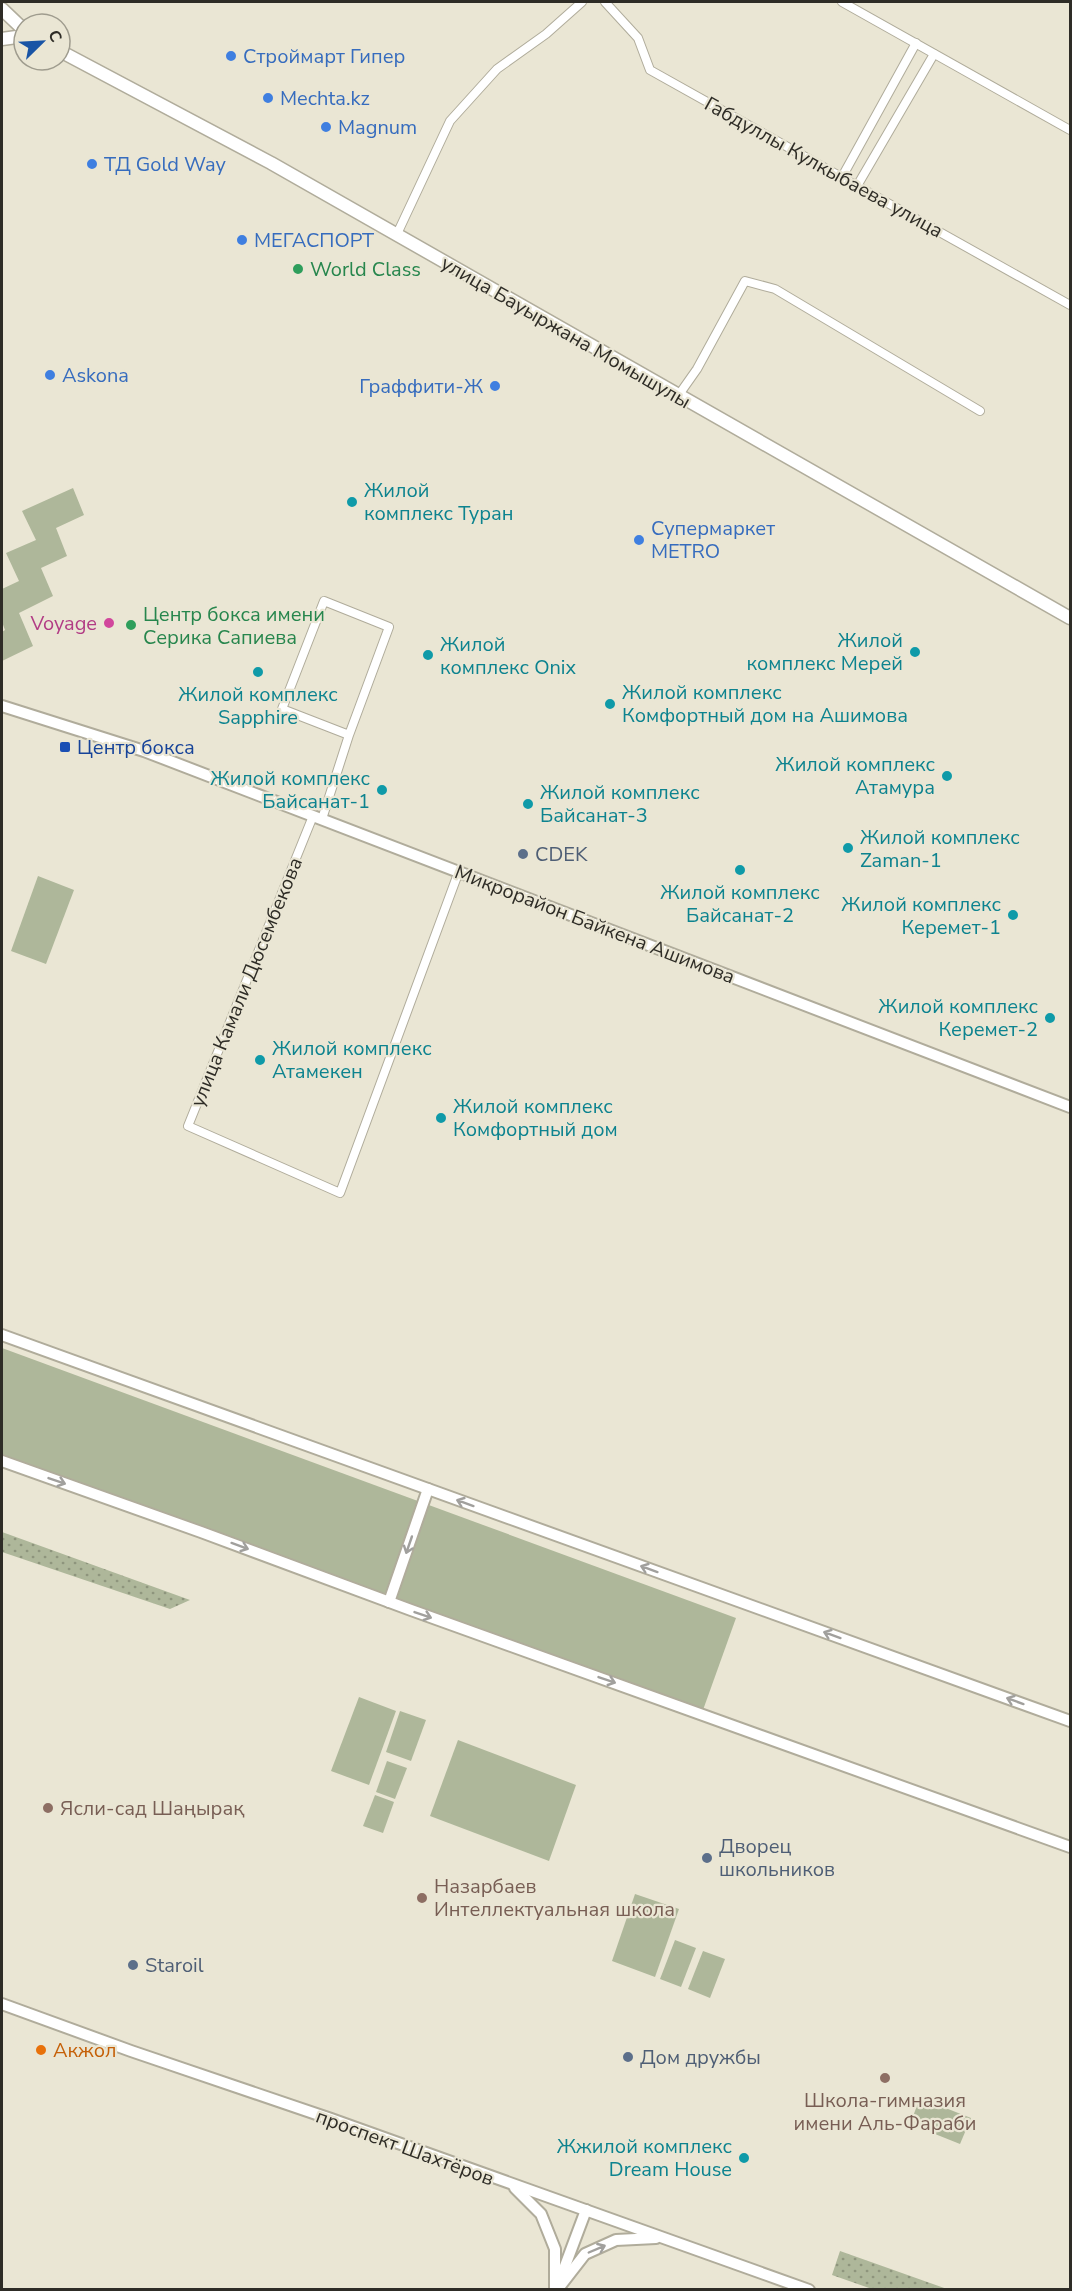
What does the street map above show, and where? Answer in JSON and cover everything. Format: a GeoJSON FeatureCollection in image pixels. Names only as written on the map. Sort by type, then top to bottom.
{"type":"FeatureCollection","features":[{"type":"Feature","properties":{"kind":"main road","name":"улица Бауыржана Момышулы"},"geometry":{"type":"LineString","coordinates":[[72,57],[271,163],[1071,618]]}},
{"type":"Feature","properties":{"kind":"main road","name":"Микрорайон Байкена Ашимова"},"geometry":{"type":"LineString","coordinates":[[2,706],[119,742],[1071,1107]]}},
{"type":"Feature","properties":{"kind":"main road"},"geometry":{"type":"LineString","coordinates":[[2,1335],[1071,1721]]}},
{"type":"Feature","properties":{"kind":"main road"},"geometry":{"type":"LineString","coordinates":[[2,1461],[1071,1847]]}},
{"type":"Feature","properties":{"kind":"main road"},"geometry":{"type":"LineString","coordinates":[[389,1602],[428,1489]]}},
{"type":"Feature","properties":{"kind":"main road","name":"проспект Шахтёров"},"geometry":{"type":"LineString","coordinates":[[2,2004],[809,2289]]}},
{"type":"Feature","properties":{"kind":"main road"},"geometry":{"type":"LineString","coordinates":[[513,2186],[541,2214],[552,2240],[555,2249],[556,2289]]}},
{"type":"Feature","properties":{"kind":"main road"},"geometry":{"type":"LineString","coordinates":[[556,2289],[586,2210]]}},
{"type":"Feature","properties":{"kind":"main road"},"geometry":{"type":"LineString","coordinates":[[556,2289],[585,2254],[616,2240],[660,2237]]}},
{"type":"Feature","properties":{"kind":"street"},"geometry":{"type":"LineString","coordinates":[[397,234],[450,121],[497,69],[546,34],[582,2]]}},
{"type":"Feature","properties":{"kind":"street","name":"Габдуллы Кулкыбаева улица"},"geometry":{"type":"LineString","coordinates":[[605,2],[638,38],[650,70],[1071,305]]}},
{"type":"Feature","properties":{"kind":"street"},"geometry":{"type":"LineString","coordinates":[[842,2],[1071,130]]}},
{"type":"Feature","properties":{"kind":"street"},"geometry":{"type":"LineString","coordinates":[[842,177],[916,43]]}},
{"type":"Feature","properties":{"kind":"street"},"geometry":{"type":"LineString","coordinates":[[857,186],[934,54]]}},
{"type":"Feature","properties":{"kind":"street"},"geometry":{"type":"LineString","coordinates":[[678,396],[697,369],[745,281],[775,289],[980,411]]}},
{"type":"Feature","properties":{"kind":"street"},"geometry":{"type":"LineString","coordinates":[[318,818],[350,735],[389,627],[324,601],[282,709],[350,735]]}},
{"type":"Feature","properties":{"kind":"street","name":"улица Камали Дюсембекова"},"geometry":{"type":"LineString","coordinates":[[318,818],[188,1126],[340,1193],[459,871]]}},
{"type":"Feature","properties":{"kind":"green space"},"geometry":{"type":"Polygon","coordinates":[[[73,488],[84,515],[56,528],[67,556],[41,568],[53,596],[19,613],[33,646],[2,661],[2,632],[5,630],[2,622],[2,589],[19,581],[6,553],[36,540],[22,511],[73,488]]]}},
{"type":"Feature","properties":{"kind":"green space"},"geometry":{"type":"Polygon","coordinates":[[[38,876],[74,890],[46,964],[11,951],[38,876]]]}},
{"type":"Feature","properties":{"kind":"green space"},"geometry":{"type":"Polygon","coordinates":[[[2,1348],[736,1618],[703,1710],[2,1455],[2,1348]]]}},
{"type":"Feature","properties":{"kind":"green space"},"geometry":{"type":"Polygon","coordinates":[[[2,1532],[190,1600],[170,1609],[2,1552],[2,1532]]]}},
{"type":"Feature","properties":{"kind":"green space"},"geometry":{"type":"Polygon","coordinates":[[[359,1697],[396,1711],[369,1785],[331,1771],[359,1697]]]}},
{"type":"Feature","properties":{"kind":"green space"},"geometry":{"type":"Polygon","coordinates":[[[400,1711],[426,1720],[411,1761],[386,1752],[400,1711]]]}},
{"type":"Feature","properties":{"kind":"green space"},"geometry":{"type":"Polygon","coordinates":[[[458,1740],[576,1785],[549,1861],[430,1816],[458,1740]]]}},
{"type":"Feature","properties":{"kind":"green space"},"geometry":{"type":"Polygon","coordinates":[[[387,1761],[407,1768],[395,1799],[376,1792],[387,1761]]]}},
{"type":"Feature","properties":{"kind":"green space"},"geometry":{"type":"Polygon","coordinates":[[[375,1795],[394,1802],[383,1833],[363,1826],[375,1795]]]}},
{"type":"Feature","properties":{"kind":"green space"},"geometry":{"type":"Polygon","coordinates":[[[635,1894],[679,1909],[655,1977],[612,1961],[635,1894]]]}},
{"type":"Feature","properties":{"kind":"green space"},"geometry":{"type":"Polygon","coordinates":[[[675,1940],[696,1948],[681,1987],[660,1979],[675,1940]]]}},
{"type":"Feature","properties":{"kind":"green space"},"geometry":{"type":"Polygon","coordinates":[[[703,1951],[725,1959],[710,1998],[688,1989],[703,1951]]]}},
{"type":"Feature","properties":{"kind":"green space"},"geometry":{"type":"Polygon","coordinates":[[[920,2098],[971,2118],[960,2144],[910,2124],[920,2098]]]}},
{"type":"Feature","properties":{"kind":"green space"},"geometry":{"type":"Polygon","coordinates":[[[840,2251],[947,2289],[872,2289],[832,2275],[840,2251]]]}},
{"type":"Feature","properties":{"kind":"place","name":"Строймарт Гипер"},"geometry":{"type":"Point","coordinates":[231,56]}},
{"type":"Feature","properties":{"kind":"place","name":"Mechta.kz"},"geometry":{"type":"Point","coordinates":[268,98]}},
{"type":"Feature","properties":{"kind":"place","name":"Magnum"},"geometry":{"type":"Point","coordinates":[326,127]}},
{"type":"Feature","properties":{"kind":"place","name":"ТД Gold Way"},"geometry":{"type":"Point","coordinates":[92,164]}},
{"type":"Feature","properties":{"kind":"place","name":"МЕГАСПОРТ"},"geometry":{"type":"Point","coordinates":[242,240]}},
{"type":"Feature","properties":{"kind":"place","name":"World Class"},"geometry":{"type":"Point","coordinates":[298,269]}},
{"type":"Feature","properties":{"kind":"place","name":"Askona"},"geometry":{"type":"Point","coordinates":[50,375]}},
{"type":"Feature","properties":{"kind":"place","name":"Граффити-Ж"},"geometry":{"type":"Point","coordinates":[495,386]}},
{"type":"Feature","properties":{"kind":"place","name":"Жилой комплекс Туран"},"geometry":{"type":"Point","coordinates":[352,502]}},
{"type":"Feature","properties":{"kind":"place","name":"Супермаркет METRO"},"geometry":{"type":"Point","coordinates":[639,540]}},
{"type":"Feature","properties":{"kind":"place","name":"Voyage"},"geometry":{"type":"Point","coordinates":[109,623]}},
{"type":"Feature","properties":{"kind":"place","name":"Центр бокса имени Серика Сапиева"},"geometry":{"type":"Point","coordinates":[131,625]}},
{"type":"Feature","properties":{"kind":"place","name":"Жилой комплекс Мерей"},"geometry":{"type":"Point","coordinates":[915,652]}},
{"type":"Feature","properties":{"kind":"place","name":"Жилой комплекс Onix"},"geometry":{"type":"Point","coordinates":[428,655]}},
{"type":"Feature","properties":{"kind":"place","name":"Жилой комплекс Sapphire"},"geometry":{"type":"Point","coordinates":[258,672]}},
{"type":"Feature","properties":{"kind":"place","name":"Жилой комплекс Комфортный дом на Ашимова"},"geometry":{"type":"Point","coordinates":[610,704]}},
{"type":"Feature","properties":{"kind":"place","name":"Центр бокса"},"geometry":{"type":"Point","coordinates":[65,747]}},
{"type":"Feature","properties":{"kind":"place","name":"Жилой комплекс Атамура"},"geometry":{"type":"Point","coordinates":[947,776]}},
{"type":"Feature","properties":{"kind":"place","name":"Жилой комплекс Байсанат-1"},"geometry":{"type":"Point","coordinates":[382,790]}},
{"type":"Feature","properties":{"kind":"place","name":"Жилой комплекс Байсанат-3"},"geometry":{"type":"Point","coordinates":[528,804]}},
{"type":"Feature","properties":{"kind":"place","name":"Жилой комплекс Zaman-1"},"geometry":{"type":"Point","coordinates":[848,848]}},
{"type":"Feature","properties":{"kind":"place","name":"CDEK"},"geometry":{"type":"Point","coordinates":[523,854]}},
{"type":"Feature","properties":{"kind":"place","name":"Жилой комплекс Байсанат-2"},"geometry":{"type":"Point","coordinates":[740,870]}},
{"type":"Feature","properties":{"kind":"place","name":"Жилой комплекс Керемет-1"},"geometry":{"type":"Point","coordinates":[1013,915]}},
{"type":"Feature","properties":{"kind":"place","name":"Жилой комплекс Керемет-2"},"geometry":{"type":"Point","coordinates":[1050,1018]}},
{"type":"Feature","properties":{"kind":"place","name":"Жилой комплекс Атамекен"},"geometry":{"type":"Point","coordinates":[260,1060]}},
{"type":"Feature","properties":{"kind":"place","name":"Жилой комплекс Комфортный дом"},"geometry":{"type":"Point","coordinates":[441,1118]}},
{"type":"Feature","properties":{"kind":"place","name":"Ясли-сад Шаңырақ"},"geometry":{"type":"Point","coordinates":[48,1808]}},
{"type":"Feature","properties":{"kind":"place","name":"Дворец школьников"},"geometry":{"type":"Point","coordinates":[707,1858]}},
{"type":"Feature","properties":{"kind":"place","name":"Назарбаев Интеллектуальная школа"},"geometry":{"type":"Point","coordinates":[422,1898]}},
{"type":"Feature","properties":{"kind":"place","name":"Staroil"},"geometry":{"type":"Point","coordinates":[133,1965]}},
{"type":"Feature","properties":{"kind":"place","name":"Акжол"},"geometry":{"type":"Point","coordinates":[41,2050]}},
{"type":"Feature","properties":{"kind":"place","name":"Дом дружбы"},"geometry":{"type":"Point","coordinates":[628,2057]}},
{"type":"Feature","properties":{"kind":"place","name":"Школа-гимназия имени Аль-Фараби"},"geometry":{"type":"Point","coordinates":[885,2078]}},
{"type":"Feature","properties":{"kind":"place","name":"Жжилой комплекс Dream House"},"geometry":{"type":"Point","coordinates":[744,2158]}}]}
